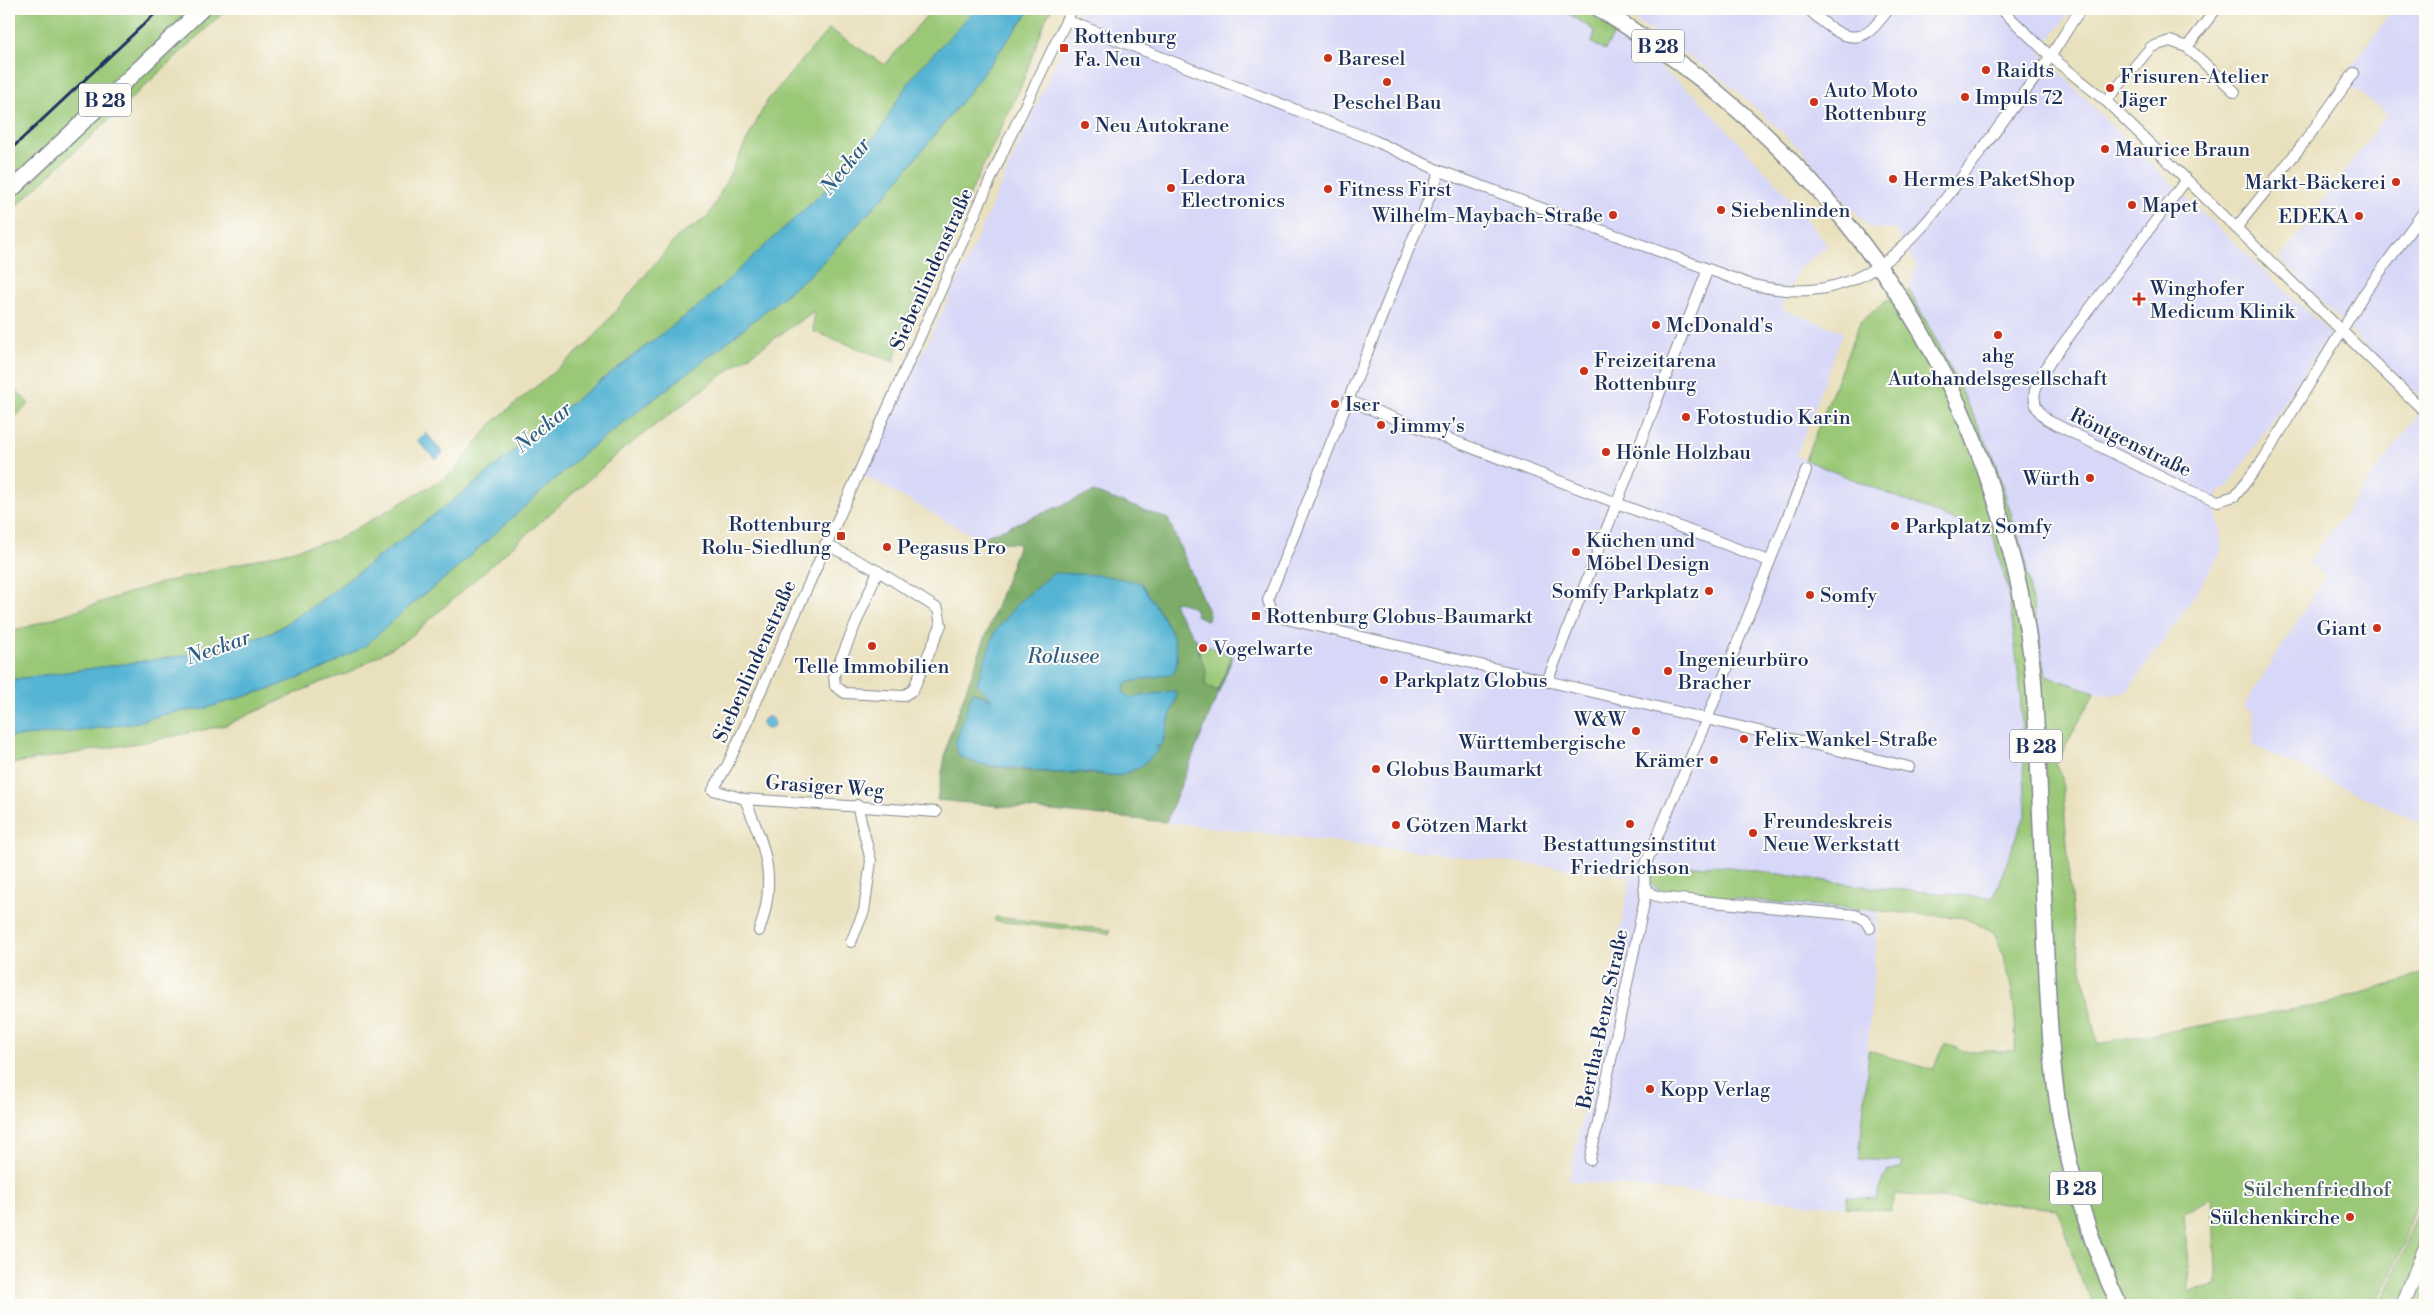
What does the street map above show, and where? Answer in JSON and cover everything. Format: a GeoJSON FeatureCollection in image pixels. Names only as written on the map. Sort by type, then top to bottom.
{"type":"FeatureCollection","features":[{"type":"Feature","properties":{"kind":"main road","name":"B 28"},"geometry":{"type":"LineString","coordinates":[[9,192],[202,9]]}},
{"type":"Feature","properties":{"kind":"main road","name":"B 28"},"geometry":{"type":"LineString","coordinates":[[1599,9],[1666,51],[1713,87],[1759,127],[1816,186],[1880,266],[1934,354],[1979,453],[1993,493],[2016,573],[2033,676],[2048,1003],[2058,1106],[2083,1215],[2096,1253],[2119,1305]]}},
{"type":"Feature","properties":{"kind":"main road"},"geometry":{"type":"LineString","coordinates":[[2403,1305],[2425,1249]]}},
{"type":"Feature","properties":{"kind":"street","name":"Siebenlindenstraße"},"geometry":{"type":"LineString","coordinates":[[713,790],[728,764],[825,544],[1006,145],[1072,9]]}},
{"type":"Feature","properties":{"kind":"street"},"geometry":{"type":"LineString","coordinates":[[1808,9],[1836,32],[1853,37],[1868,32],[1889,9]]}},
{"type":"Feature","properties":{"kind":"street"},"geometry":{"type":"LineString","coordinates":[[2001,9],[2050,56],[2106,101],[2425,412]]}},
{"type":"Feature","properties":{"kind":"street"},"geometry":{"type":"LineString","coordinates":[[1066,20],[1374,140],[1440,171],[1755,286],[1795,292],[1827,288],[1858,278],[1880,266],[1904,247],[1927,224],[2050,56],[2081,9]]}},
{"type":"Feature","properties":{"kind":"street"},"geometry":{"type":"LineString","coordinates":[[2188,47],[2216,9]]}},
{"type":"Feature","properties":{"kind":"street"},"geometry":{"type":"LineString","coordinates":[[2106,101],[2150,47],[2170,41],[2188,47],[2235,92]]}},
{"type":"Feature","properties":{"kind":"street"},"geometry":{"type":"LineString","coordinates":[[2236,228],[2303,144],[2354,73]]}},
{"type":"Feature","properties":{"kind":"street"},"geometry":{"type":"LineString","coordinates":[[1440,171],[1268,600],[1271,609],[1278,617],[1909,767]]}},
{"type":"Feature","properties":{"kind":"street","name":"Röntgenstraße"},"geometry":{"type":"LineString","coordinates":[[2186,180],[2042,374],[2035,387],[2034,396],[2039,413],[2058,427],[2183,488],[2218,501],[2235,496],[2263,460],[2364,294],[2425,210]]}},
{"type":"Feature","properties":{"kind":"street"},"geometry":{"type":"LineString","coordinates":[[1547,682],[1708,268]]}},
{"type":"Feature","properties":{"kind":"street"},"geometry":{"type":"LineString","coordinates":[[1349,401],[1769,561]]}},
{"type":"Feature","properties":{"kind":"street"},"geometry":{"type":"LineString","coordinates":[[1707,719],[1806,471]]}},
{"type":"Feature","properties":{"kind":"street"},"geometry":{"type":"LineString","coordinates":[[825,544],[878,571],[938,609],[941,625],[913,690],[903,696],[845,693],[835,686],[834,675],[878,571]]}},
{"type":"Feature","properties":{"kind":"street","name":"Bertha-Benz-Straße"},"geometry":{"type":"LineString","coordinates":[[1590,1160],[1642,916],[1645,898],[1644,868],[1707,719]]}},
{"type":"Feature","properties":{"kind":"street","name":"Grasiger Weg"},"geometry":{"type":"LineString","coordinates":[[713,790],[745,799],[857,805],[936,812]]}},
{"type":"Feature","properties":{"kind":"street"},"geometry":{"type":"LineString","coordinates":[[745,799],[759,834],[768,868],[768,908],[759,932]]}},
{"type":"Feature","properties":{"kind":"street"},"geometry":{"type":"LineString","coordinates":[[851,942],[864,911],[871,862],[857,805]]}},
{"type":"Feature","properties":{"kind":"street"},"geometry":{"type":"LineString","coordinates":[[1644,885],[1647,891],[1655,896],[1668,898],[1855,915],[1864,919],[1870,928]]}},
{"type":"Feature","properties":{"kind":"shaded area"},"geometry":{"type":"Polygon","coordinates":[[[1079,9],[1574,9],[1611,30],[1696,96],[1782,189],[1828,246],[1799,268],[1782,309],[1843,332],[1796,456],[1993,535],[2008,589],[2020,688],[2026,813],[1993,899],[1870,887],[1878,919],[1859,1158],[1903,1162],[1901,1169],[1888,1171],[1876,1199],[1847,1197],[1846,1207],[1569,1181],[1631,876],[1166,822],[1233,657],[1198,642],[1176,610],[1174,601],[1188,604],[1208,620],[1209,614],[1168,519],[1093,492],[979,539],[863,475],[968,259],[1079,9]]]}},
{"type":"Feature","properties":{"kind":"shaded area"},"geometry":{"type":"Polygon","coordinates":[[[1618,9],[2072,9],[2040,52],[2130,144],[2330,333],[2227,488],[2218,492],[2214,506],[2220,527],[2221,552],[2194,597],[2130,688],[2124,693],[2104,695],[2046,677],[2024,556],[1993,456],[1942,351],[1909,290],[1916,265],[1895,229],[1869,228],[1800,149],[1728,83],[1618,9]]]}},
{"type":"Feature","properties":{"kind":"shaded area"},"geometry":{"type":"Polygon","coordinates":[[[2394,9],[2425,9],[2425,401],[2348,329],[2281,258],[2387,114],[2342,79],[2394,9]]]}},
{"type":"Feature","properties":{"kind":"shaded area"},"geometry":{"type":"Polygon","coordinates":[[[2417,416],[2425,423],[2425,825],[2254,746],[2253,712],[2244,706],[2326,576],[2308,563],[2417,416]]]}},
{"type":"Feature","properties":{"kind":"green space"},"geometry":{"type":"Polygon","coordinates":[[[9,9],[227,9],[9,213],[9,9]]]}},
{"type":"Feature","properties":{"kind":"green space"},"geometry":{"type":"Polygon","coordinates":[[[932,9],[976,9],[896,102],[883,127],[844,173],[705,301],[565,408],[476,483],[319,602],[272,633],[242,643],[194,654],[9,680],[9,633],[149,586],[338,539],[453,473],[493,422],[590,342],[677,237],[708,217],[767,101],[829,29],[885,65],[932,9]]]}},
{"type":"Feature","properties":{"kind":"green space"},"geometry":{"type":"Polygon","coordinates":[[[1031,9],[1052,9],[1047,16],[1021,86],[969,196],[950,224],[922,288],[930,292],[917,307],[906,314],[894,362],[813,331],[814,311],[736,365],[622,450],[410,637],[349,673],[319,683],[226,725],[150,741],[9,764],[9,737],[71,732],[133,723],[169,713],[203,709],[272,688],[325,668],[396,617],[450,574],[584,453],[716,351],[813,272],[891,189],[962,101],[1031,9]]]}},
{"type":"Feature","properties":{"kind":"green space"},"geometry":{"type":"Polygon","coordinates":[[[1562,9],[1587,9],[1617,29],[1605,50],[1592,43],[1595,31],[1562,9]]]}},
{"type":"Feature","properties":{"kind":"green space","name":"Sülchenfriedhof"},"geometry":{"type":"Polygon","coordinates":[[[1909,290],[1942,351],[1993,456],[2024,556],[2046,676],[2095,692],[2056,764],[2062,778],[2073,923],[2097,1044],[2330,1003],[2425,973],[2425,1175],[2404,1244],[2376,1305],[2094,1305],[2079,1274],[2057,1209],[1896,1194],[1891,1211],[1846,1207],[1847,1197],[1876,1199],[1888,1170],[1901,1169],[1903,1162],[1859,1159],[1869,1051],[1933,1070],[1945,1043],[1963,1051],[2015,1051],[2015,1020],[2012,990],[2005,961],[1994,932],[1964,918],[1676,894],[1659,890],[1655,887],[1644,869],[1716,865],[1869,887],[1993,898],[2026,813],[2020,688],[2008,589],[1993,536],[1805,460],[1860,322],[1885,302],[1909,290]],[[2212,1197],[2184,1213],[2190,1292],[2217,1286],[2212,1197]]]}},
{"type":"Feature","properties":{"kind":"green space"},"geometry":{"type":"Polygon","coordinates":[[[9,382],[29,404],[9,422],[9,382]]]}},
{"type":"Feature","properties":{"kind":"green space"},"geometry":{"type":"Polygon","coordinates":[[[1094,492],[1168,519],[1209,614],[1208,621],[1196,615],[1195,609],[1174,601],[1176,610],[1198,642],[1198,650],[1206,671],[1205,685],[1218,691],[1233,657],[1166,822],[937,800],[948,740],[1019,544],[979,539],[1094,492]],[[1141,583],[989,694],[992,700],[974,692],[959,756],[978,763],[1018,770],[1120,776],[1158,750],[1155,746],[1162,744],[1177,694],[1175,691],[1129,698],[1123,692],[1126,683],[1174,673],[1177,661],[1173,637],[1168,626],[1141,583]]]}},
{"type":"Feature","properties":{"kind":"green space"},"geometry":{"type":"Polygon","coordinates":[[[1198,642],[1232,656],[1217,691],[1205,685],[1198,642]]]}},
{"type":"Feature","properties":{"kind":"green space"},"geometry":{"type":"Polygon","coordinates":[[[995,917],[1110,930],[1109,934],[995,921],[995,917]]]}},
{"type":"Feature","properties":{"kind":"green space"},"geometry":{"type":"Polygon","coordinates":[[[2425,1192],[2425,1305],[2380,1305],[2405,1249],[2425,1192]]]}},
{"type":"Feature","properties":{"kind":"water","name":"Neckar"},"geometry":{"type":"Polygon","coordinates":[[[976,9],[1031,9],[962,101],[891,189],[813,272],[716,351],[584,453],[450,574],[413,603],[365,646],[325,668],[272,688],[203,709],[169,713],[133,723],[71,732],[9,737],[9,680],[194,654],[242,643],[272,633],[319,602],[476,483],[565,408],[705,301],[844,173],[883,127],[896,102],[917,71],[976,9]]]}},
{"type":"Feature","properties":{"kind":"water"},"geometry":{"type":"Polygon","coordinates":[[[426,433],[443,453],[436,459],[417,441],[426,433]]]}},
{"type":"Feature","properties":{"kind":"water","name":"Rolusee"},"geometry":{"type":"Polygon","coordinates":[[[1054,573],[1100,575],[1141,583],[1173,637],[1177,661],[1174,673],[1126,683],[1123,692],[1129,698],[1174,691],[1177,694],[1162,744],[1161,746],[1155,746],[1159,750],[1140,767],[1120,776],[1082,772],[1056,773],[978,764],[959,756],[955,744],[973,692],[992,700],[977,683],[995,632],[1019,602],[1054,573]]]}},
{"type":"Feature","properties":{"kind":"water"},"geometry":{"type":"Polygon","coordinates":[[[766,717],[770,717],[774,723],[770,729],[766,729],[762,725],[762,721],[766,717]]]}},
{"type":"Feature","properties":{"kind":"railway"},"geometry":{"type":"LineString","coordinates":[[9,151],[160,9]]}},
{"type":"Feature","properties":{"kind":"place","name":"Rottenburg Fa. Neu"},"geometry":{"type":"Point","coordinates":[1064,48]}},
{"type":"Feature","properties":{"kind":"place","name":"Baresel"},"geometry":{"type":"Point","coordinates":[1328,58]}},
{"type":"Feature","properties":{"kind":"place","name":"Raidts"},"geometry":{"type":"Point","coordinates":[1986,70]}},
{"type":"Feature","properties":{"kind":"place","name":"Peschel Bau"},"geometry":{"type":"Point","coordinates":[1387,82]}},
{"type":"Feature","properties":{"kind":"place","name":"Frisuren-Atelier Jäger"},"geometry":{"type":"Point","coordinates":[2110,88]}},
{"type":"Feature","properties":{"kind":"place","name":"Impuls 72"},"geometry":{"type":"Point","coordinates":[1965,97]}},
{"type":"Feature","properties":{"kind":"place","name":"Auto Moto Rottenburg"},"geometry":{"type":"Point","coordinates":[1814,102]}},
{"type":"Feature","properties":{"kind":"place","name":"Neu Autokrane"},"geometry":{"type":"Point","coordinates":[1085,125]}},
{"type":"Feature","properties":{"kind":"place","name":"Maurice Braun"},"geometry":{"type":"Point","coordinates":[2105,149]}},
{"type":"Feature","properties":{"kind":"place","name":"Hermes PaketShop"},"geometry":{"type":"Point","coordinates":[1893,179]}},
{"type":"Feature","properties":{"kind":"place","name":"Markt-Bäckerei"},"geometry":{"type":"Point","coordinates":[2396,182]}},
{"type":"Feature","properties":{"kind":"place","name":"Ledora Electronics"},"geometry":{"type":"Point","coordinates":[1171,188]}},
{"type":"Feature","properties":{"kind":"place","name":"Fitness First"},"geometry":{"type":"Point","coordinates":[1328,189]}},
{"type":"Feature","properties":{"kind":"place","name":"Mapet"},"geometry":{"type":"Point","coordinates":[2132,205]}},
{"type":"Feature","properties":{"kind":"place","name":"Siebenlinden"},"geometry":{"type":"Point","coordinates":[1721,210]}},
{"type":"Feature","properties":{"kind":"place","name":"Wilhelm-Maybach-Straße"},"geometry":{"type":"Point","coordinates":[1613,215]}},
{"type":"Feature","properties":{"kind":"place","name":"EDEKA"},"geometry":{"type":"Point","coordinates":[2359,216]}},
{"type":"Feature","properties":{"kind":"place","name":"Winghofer Medicum Klinik"},"geometry":{"type":"Point","coordinates":[2139,299]}},
{"type":"Feature","properties":{"kind":"place","name":"McDonald's"},"geometry":{"type":"Point","coordinates":[1656,325]}},
{"type":"Feature","properties":{"kind":"place","name":"ahg Autohandelsgesellschaft"},"geometry":{"type":"Point","coordinates":[1998,335]}},
{"type":"Feature","properties":{"kind":"place","name":"Freizeitarena Rottenburg"},"geometry":{"type":"Point","coordinates":[1584,371]}},
{"type":"Feature","properties":{"kind":"place","name":"Iser"},"geometry":{"type":"Point","coordinates":[1335,404]}},
{"type":"Feature","properties":{"kind":"place","name":"Fotostudio Karin"},"geometry":{"type":"Point","coordinates":[1686,417]}},
{"type":"Feature","properties":{"kind":"place","name":"Jimmy's"},"geometry":{"type":"Point","coordinates":[1381,425]}},
{"type":"Feature","properties":{"kind":"place","name":"Hönle Holzbau"},"geometry":{"type":"Point","coordinates":[1606,452]}},
{"type":"Feature","properties":{"kind":"place","name":"Würth"},"geometry":{"type":"Point","coordinates":[2090,478]}},
{"type":"Feature","properties":{"kind":"place","name":"Parkplatz Somfy"},"geometry":{"type":"Point","coordinates":[1895,526]}},
{"type":"Feature","properties":{"kind":"place","name":"Rottenburg Rolu-Siedlung"},"geometry":{"type":"Point","coordinates":[841,536]}},
{"type":"Feature","properties":{"kind":"place","name":"Pegasus Pro"},"geometry":{"type":"Point","coordinates":[887,547]}},
{"type":"Feature","properties":{"kind":"place","name":"Küchen und Möbel Design"},"geometry":{"type":"Point","coordinates":[1576,552]}},
{"type":"Feature","properties":{"kind":"place","name":"Somfy Parkplatz"},"geometry":{"type":"Point","coordinates":[1709,591]}},
{"type":"Feature","properties":{"kind":"place","name":"Somfy"},"geometry":{"type":"Point","coordinates":[1810,595]}},
{"type":"Feature","properties":{"kind":"place","name":"Rottenburg Globus-Baumarkt"},"geometry":{"type":"Point","coordinates":[1256,616]}},
{"type":"Feature","properties":{"kind":"place","name":"Giant"},"geometry":{"type":"Point","coordinates":[2377,628]}},
{"type":"Feature","properties":{"kind":"place","name":"Telle Immobilien"},"geometry":{"type":"Point","coordinates":[872,646]}},
{"type":"Feature","properties":{"kind":"place","name":"Vogelwarte"},"geometry":{"type":"Point","coordinates":[1203,648]}},
{"type":"Feature","properties":{"kind":"place","name":"Ingenieurbüro Bracher"},"geometry":{"type":"Point","coordinates":[1668,671]}},
{"type":"Feature","properties":{"kind":"place","name":"Parkplatz Globus"},"geometry":{"type":"Point","coordinates":[1384,680]}},
{"type":"Feature","properties":{"kind":"place","name":"W&W Württembergische"},"geometry":{"type":"Point","coordinates":[1636,731]}},
{"type":"Feature","properties":{"kind":"place","name":"Felix-Wankel-Straße"},"geometry":{"type":"Point","coordinates":[1744,739]}},
{"type":"Feature","properties":{"kind":"place","name":"Krämer"},"geometry":{"type":"Point","coordinates":[1714,760]}},
{"type":"Feature","properties":{"kind":"place","name":"Globus Baumarkt"},"geometry":{"type":"Point","coordinates":[1376,769]}},
{"type":"Feature","properties":{"kind":"place","name":"Bestattungsinstitut Friedrichson"},"geometry":{"type":"Point","coordinates":[1630,824]}},
{"type":"Feature","properties":{"kind":"place","name":"Götzen Markt"},"geometry":{"type":"Point","coordinates":[1396,825]}},
{"type":"Feature","properties":{"kind":"place","name":"Freundeskreis Neue Werkstatt"},"geometry":{"type":"Point","coordinates":[1753,833]}},
{"type":"Feature","properties":{"kind":"place","name":"Kopp Verlag"},"geometry":{"type":"Point","coordinates":[1650,1089]}},
{"type":"Feature","properties":{"kind":"place","name":"Sülchenkirche"},"geometry":{"type":"Point","coordinates":[2350,1217]}}]}
